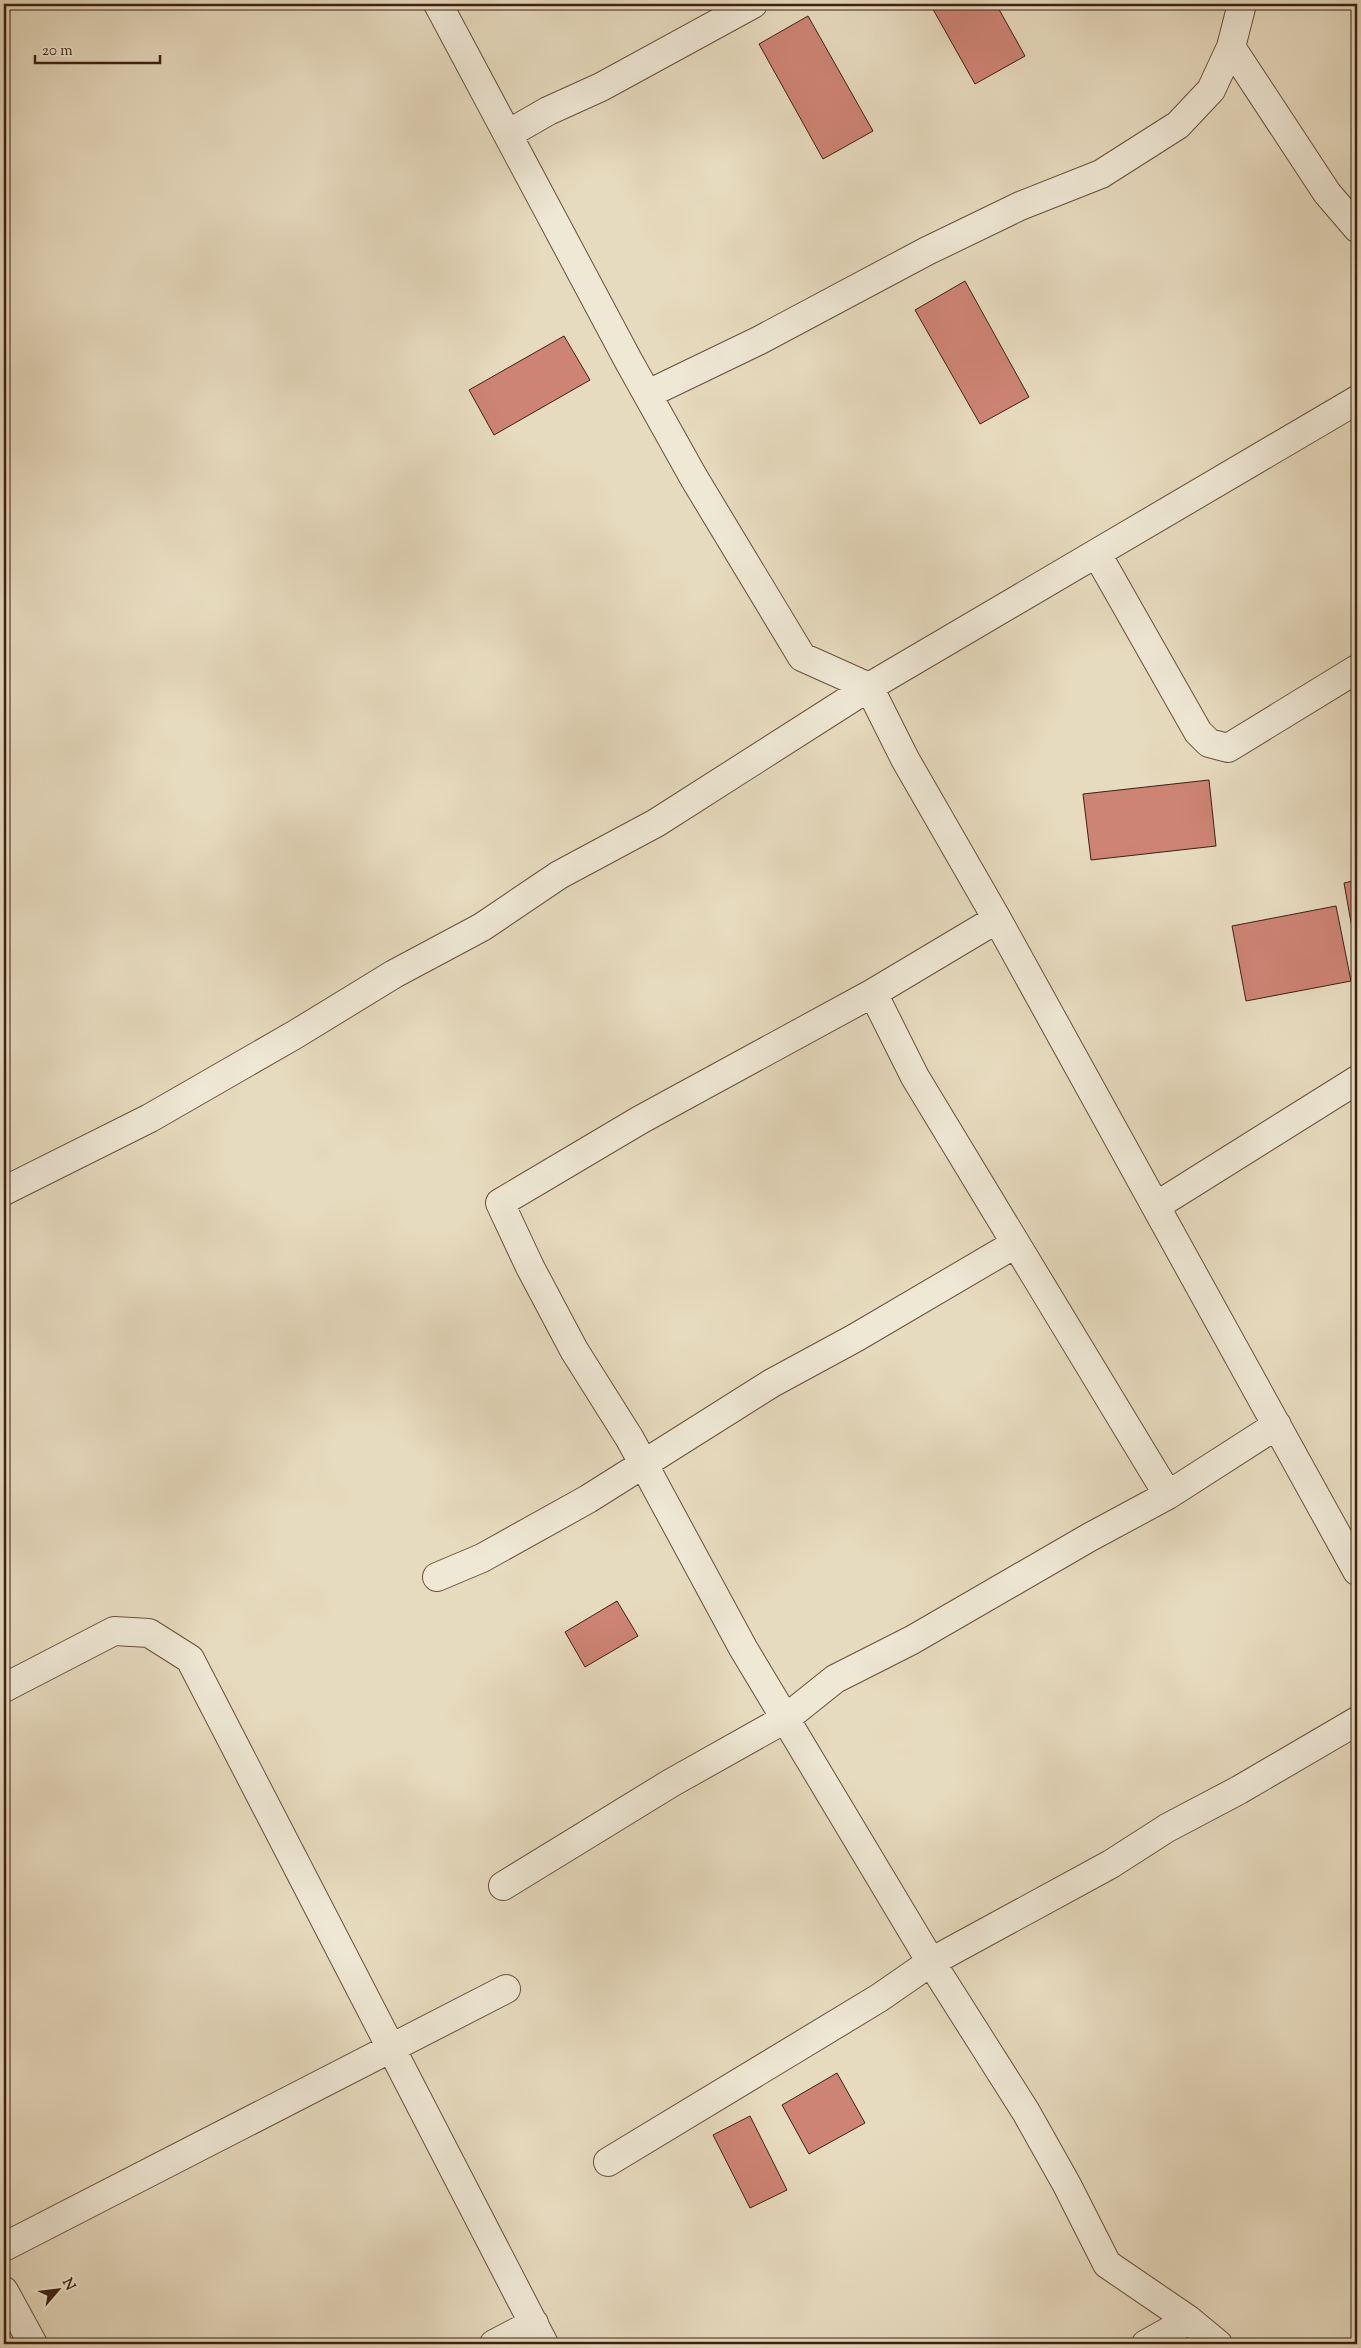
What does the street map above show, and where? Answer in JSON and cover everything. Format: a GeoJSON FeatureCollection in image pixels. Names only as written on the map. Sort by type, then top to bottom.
{"type":"FeatureCollection","features":[{"type":"Feature","properties":{"kind":"street"},"geometry":{"type":"LineString","coordinates":[[438,4],[694,478],[802,657],[869,687],[905,759],[997,919],[1357,1571]]}},
{"type":"Feature","properties":{"kind":"street"},"geometry":{"type":"LineString","coordinates":[[508,134],[548,110],[601,87],[753,4]]}},
{"type":"Feature","properties":{"kind":"street"},"geometry":{"type":"LineString","coordinates":[[648,394],[760,340],[927,251],[1020,206],[1101,174],[1178,125],[1211,90],[1231,47],[1242,4]]}},
{"type":"Feature","properties":{"kind":"street"},"geometry":{"type":"LineString","coordinates":[[1231,47],[1328,194],[1357,228]]}},
{"type":"Feature","properties":{"kind":"street"},"geometry":{"type":"LineString","coordinates":[[4,1191],[150,1118],[296,1034],[394,974],[482,927],[559,875],[656,823],[869,687],[1357,400]]}},
{"type":"Feature","properties":{"kind":"street"},"geometry":{"type":"LineString","coordinates":[[1097,554],[1198,732],[1209,743],[1228,748],[1357,670]]}},
{"type":"Feature","properties":{"kind":"street"},"geometry":{"type":"LineString","coordinates":[[997,919],[873,993],[640,1120],[500,1203],[530,1267],[574,1350],[643,1464],[743,1648],[931,1962],[1026,2112],[1067,2185],[1107,2264],[1189,2320],[1218,2344]]}},
{"type":"Feature","properties":{"kind":"street"},"geometry":{"type":"LineString","coordinates":[[873,993],[915,1077],[1168,1495]]}},
{"type":"Feature","properties":{"kind":"street"},"geometry":{"type":"LineString","coordinates":[[1156,1206],[1357,1080]]}},
{"type":"Feature","properties":{"kind":"street"},"geometry":{"type":"LineString","coordinates":[[437,1578],[482,1558],[588,1499],[772,1383],[855,1338],[1015,1244]]}},
{"type":"Feature","properties":{"kind":"street"},"geometry":{"type":"LineString","coordinates":[[503,1886],[671,1783],[785,1719],[835,1679],[912,1640],[1090,1537],[1168,1495],[1277,1425]]}},
{"type":"Feature","properties":{"kind":"street"},"geometry":{"type":"LineString","coordinates":[[4,1688],[114,1631],[149,1633],[190,1659],[539,2334],[494,2344]]}},
{"type":"Feature","properties":{"kind":"street"},"geometry":{"type":"LineString","coordinates":[[608,2162],[880,1998],[931,1962],[1111,1864],[1167,1828],[1239,1790],[1357,1721]]}},
{"type":"Feature","properties":{"kind":"street"},"geometry":{"type":"LineString","coordinates":[[4,2247],[506,1989]]}},
{"type":"Feature","properties":{"kind":"street"},"geometry":{"type":"LineString","coordinates":[[4,2291],[33,2344]]}},
{"type":"Feature","properties":{"kind":"street"},"geometry":{"type":"LineString","coordinates":[[1146,2344],[1189,2320]]}},
{"type":"Feature","properties":{"kind":"building"},"geometry":{"type":"Polygon","coordinates":[[[930,4],[996,4],[1025,56],[975,84],[930,4]]]}},
{"type":"Feature","properties":{"kind":"building"},"geometry":{"type":"Polygon","coordinates":[[[808,16],[873,131],[823,159],[759,44],[808,16]]]}},
{"type":"Feature","properties":{"kind":"building"},"geometry":{"type":"Polygon","coordinates":[[[965,281],[1029,397],[980,424],[915,310],[965,281]]]}},
{"type":"Feature","properties":{"kind":"building"},"geometry":{"type":"Polygon","coordinates":[[[564,336],[590,380],[494,435],[469,390],[564,336]]]}},
{"type":"Feature","properties":{"kind":"building"},"geometry":{"type":"Polygon","coordinates":[[[1209,780],[1216,846],[1091,860],[1083,794],[1209,780]]]}},
{"type":"Feature","properties":{"kind":"building"},"geometry":{"type":"Polygon","coordinates":[[[1357,880],[1357,956],[1344,883],[1357,880]]]}},
{"type":"Feature","properties":{"kind":"building"},"geometry":{"type":"Polygon","coordinates":[[[1336,906],[1351,981],[1246,1001],[1232,926],[1336,906]]]}},
{"type":"Feature","properties":{"kind":"building"},"geometry":{"type":"Polygon","coordinates":[[[617,1601],[638,1636],[585,1667],[565,1632],[617,1601]]]}},
{"type":"Feature","properties":{"kind":"building"},"geometry":{"type":"Polygon","coordinates":[[[837,2073],[865,2123],[809,2154],[782,2105],[837,2073]]]}},
{"type":"Feature","properties":{"kind":"building"},"geometry":{"type":"Polygon","coordinates":[[[750,2116],[787,2190],[750,2208],[713,2135],[750,2116]]]}}]}
